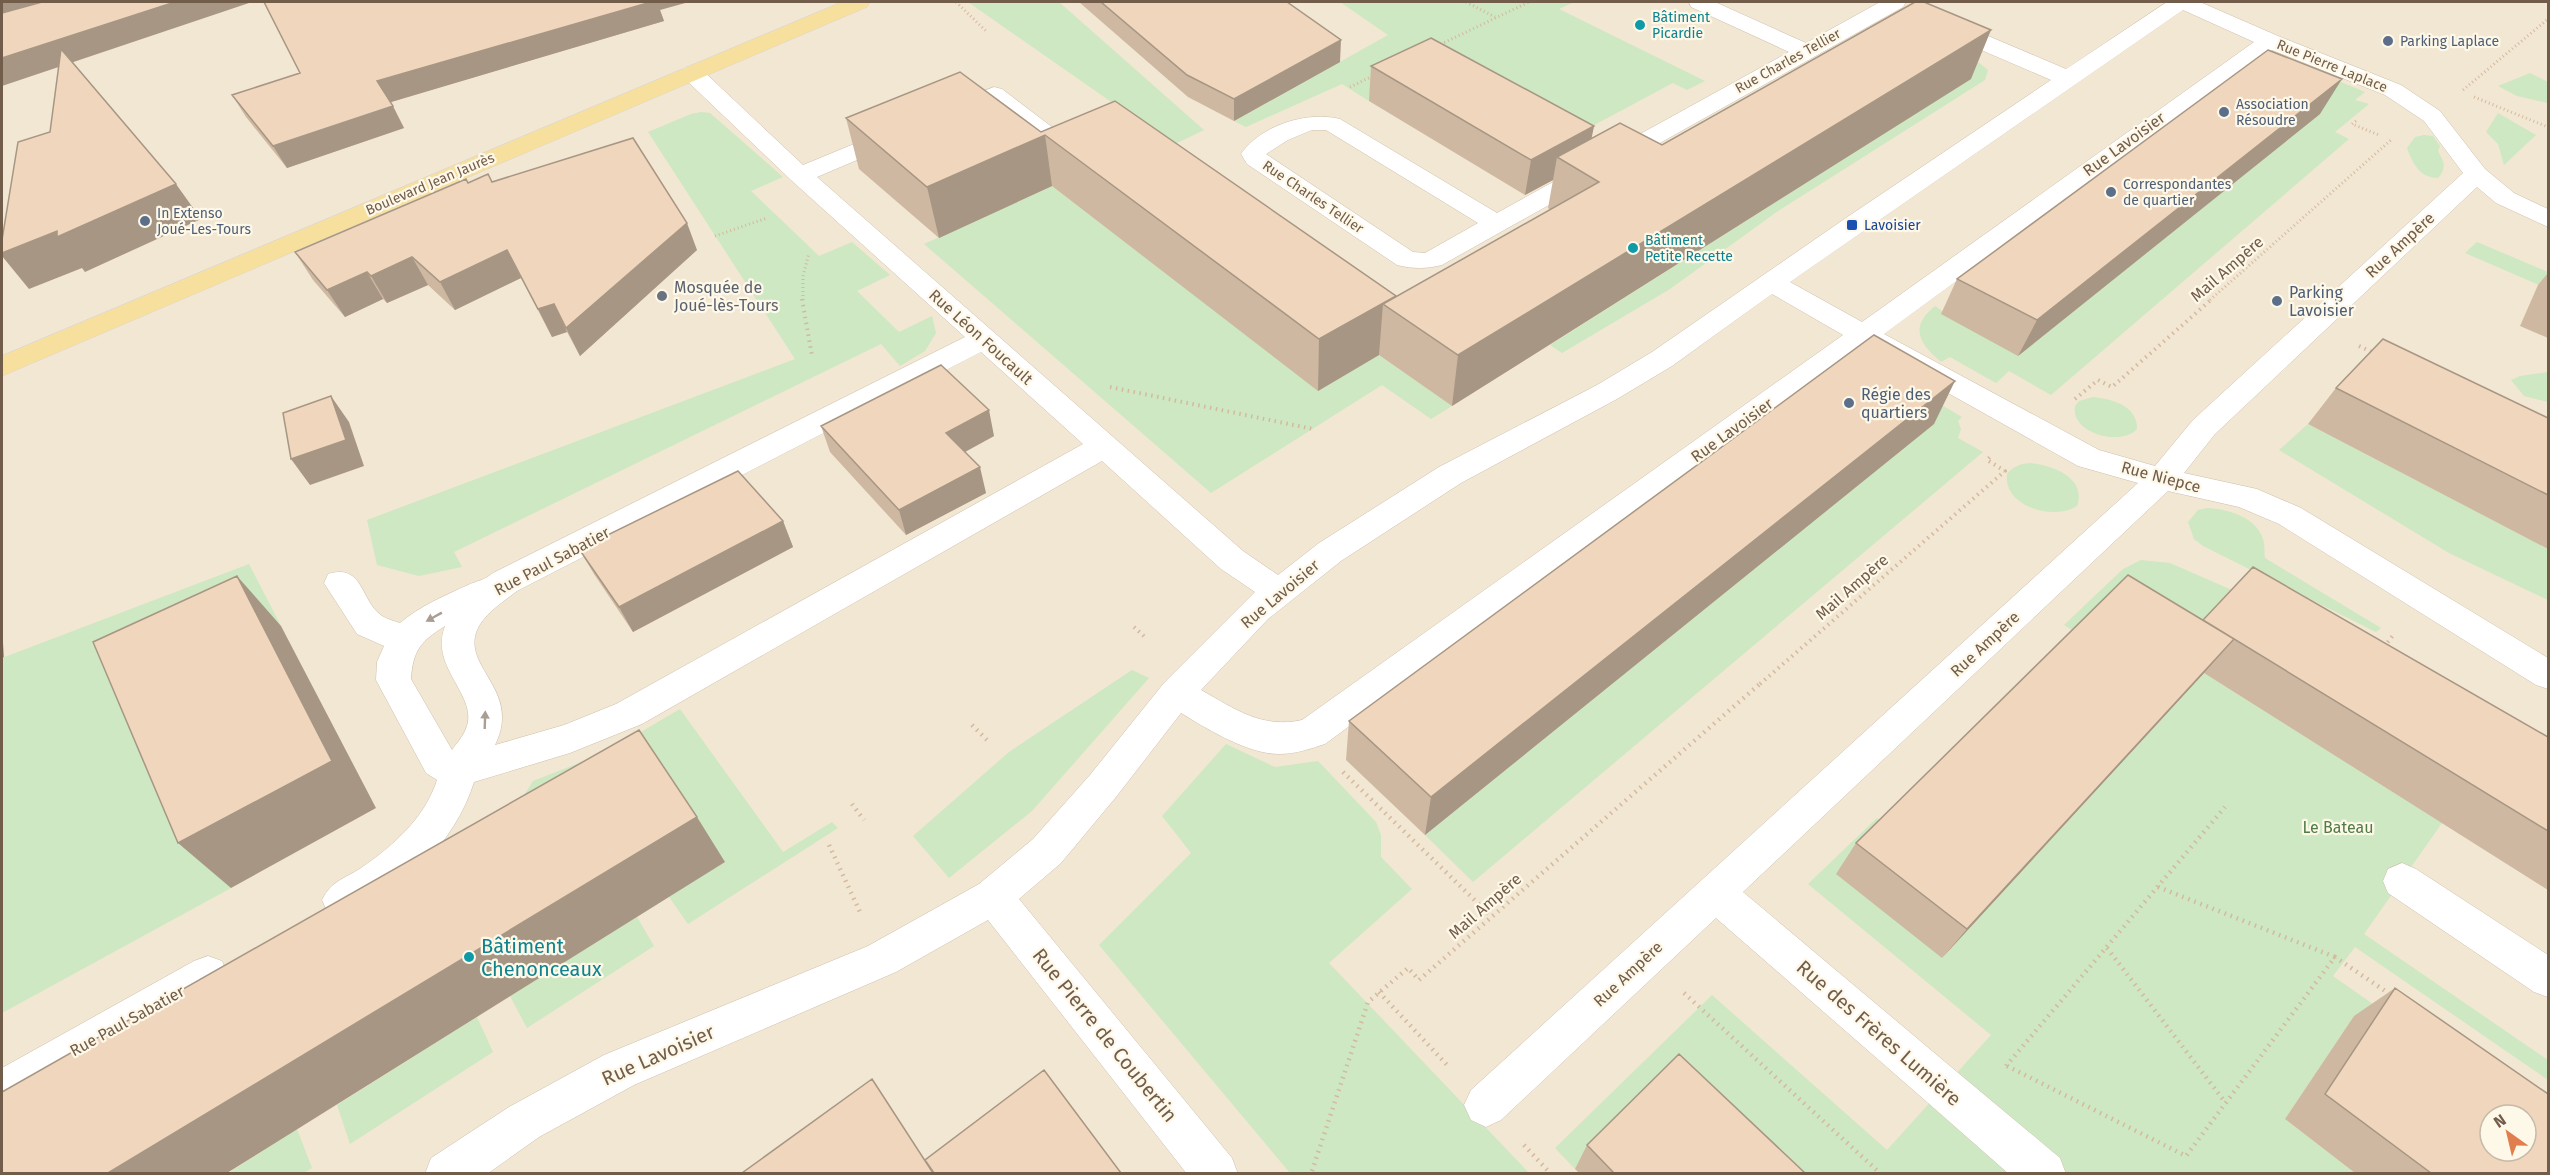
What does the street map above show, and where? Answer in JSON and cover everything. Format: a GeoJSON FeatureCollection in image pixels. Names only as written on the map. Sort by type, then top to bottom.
{"type":"FeatureCollection","features":[{"type":"Feature","properties":{"kind":"main road","name":"Boulevard Jean Jaurès"},"geometry":{"type":"LineString","coordinates":[[2,366],[859,2]]}},
{"type":"Feature","properties":{"kind":"street"},"geometry":{"type":"LineString","coordinates":[[1699,2],[1806,51]]}},
{"type":"Feature","properties":{"kind":"street","name":"Rue Pierre Laplace"},"geometry":{"type":"LineString","coordinates":[[2182,2],[2392,90],[2432,116],[2476,174],[2505,198],[2548,219]]}},
{"type":"Feature","properties":{"kind":"street","name":"Rue Lavoisier"},"geometry":{"type":"LineString","coordinates":[[447,1173],[524,1122],[619,1070],[882,959],[993,897],[1047,852],[1103,786],[1176,693],[1256,610],[1330,552],[1450,475],[1616,387],[1662,358],[2067,78],[2182,2]]}},
{"type":"Feature","properties":{"kind":"street","name":"Rue Charles Tellier"},"geometry":{"type":"LineString","coordinates":[[1320,122],[1301,126],[1259,146],[1253,154],[1256,159],[1406,259],[1414,261],[1433,259],[1806,51],[1906,9],[2067,78]]}},
{"type":"Feature","properties":{"kind":"street","name":"Rue Lavoisier"},"geometry":{"type":"LineString","coordinates":[[1176,693],[1225,720],[1269,738],[1285,738],[1311,733],[2270,40]]}},
{"type":"Feature","properties":{"kind":"street","name":"Rue Léon Foucault"},"geometry":{"type":"LineString","coordinates":[[692,73],[800,175],[1104,447],[1232,560],[1279,592]]}},
{"type":"Feature","properties":{"kind":"street"},"geometry":{"type":"LineString","coordinates":[[800,175],[994,94],[1064,148]]}},
{"type":"Feature","properties":{"kind":"street"},"geometry":{"type":"LineString","coordinates":[[1320,122],[1340,128],[1497,224]]}},
{"type":"Feature","properties":{"kind":"street","name":"Rue Ampère"},"geometry":{"type":"LineString","coordinates":[[1486,1105],[2162,479],[2204,427],[2476,174]]}},
{"type":"Feature","properties":{"kind":"street","name":"Rue Niepce"},"geometry":{"type":"LineString","coordinates":[[1770,282],[2089,458],[2162,479],[2246,497],[2290,516],[2548,675]]}},
{"type":"Feature","properties":{"kind":"street","name":"Rue Paul Sabatier"},"geometry":{"type":"LineString","coordinates":[[307,920],[368,886],[406,856],[436,822],[448,802],[459,771],[476,748],[485,729],[486,713],[482,697],[460,663],[456,649],[458,636],[465,619],[476,604],[505,582],[984,339]]}},
{"type":"Feature","properties":{"kind":"street"},"geometry":{"type":"LineString","coordinates":[[505,582],[418,626],[403,639],[393,665],[393,680],[444,767],[459,771],[570,738],[629,714],[1104,447]]}},
{"type":"Feature","properties":{"kind":"street"},"geometry":{"type":"LineString","coordinates":[[340,583],[369,625],[403,639]]}},
{"type":"Feature","properties":{"kind":"street"},"geometry":{"type":"LineString","coordinates":[[2402,881],[2548,978]]}},
{"type":"Feature","properties":{"kind":"street","name":"Rue des Frères Lumière"},"geometry":{"type":"LineString","coordinates":[[1716,892],[2044,1173]]}},
{"type":"Feature","properties":{"kind":"street","name":"Rue Pierre de Coubertin"},"geometry":{"type":"LineString","coordinates":[[993,897],[1216,1173]]}},
{"type":"Feature","properties":{"kind":"street","name":"Rue Paul Sabatier"},"geometry":{"type":"LineString","coordinates":[[2,1091],[236,960]]}},
{"type":"Feature","properties":{"kind":"path"},"geometry":{"type":"LineString","coordinates":[[956,2],[986,31]]}},
{"type":"Feature","properties":{"kind":"path"},"geometry":{"type":"LineString","coordinates":[[1466,2],[1496,17]]}},
{"type":"Feature","properties":{"kind":"path"},"geometry":{"type":"LineString","coordinates":[[1432,48],[1529,2]]}},
{"type":"Feature","properties":{"kind":"path"},"geometry":{"type":"LineString","coordinates":[[2461,92],[2548,19]]}},
{"type":"Feature","properties":{"kind":"path"},"geometry":{"type":"LineString","coordinates":[[1320,122],[1326,98],[1379,73]]}},
{"type":"Feature","properties":{"kind":"path"},"geometry":{"type":"LineString","coordinates":[[2472,96],[2548,127]]}},
{"type":"Feature","properties":{"kind":"path","name":"Mail Ampère"},"geometry":{"type":"LineString","coordinates":[[1312,1171],[1368,1002],[1408,968],[1419,980],[2005,471],[1987,460],[2045,405],[2057,413],[2098,380],[2112,387],[2392,140],[2352,124],[2360,117]]}},
{"type":"Feature","properties":{"kind":"path"},"geometry":{"type":"LineString","coordinates":[[715,236],[767,218]]}},
{"type":"Feature","properties":{"kind":"path"},"geometry":{"type":"LineString","coordinates":[[809,253],[803,276],[802,296],[812,356]]}},
{"type":"Feature","properties":{"kind":"path"},"geometry":{"type":"LineString","coordinates":[[2315,324],[2379,355]]}},
{"type":"Feature","properties":{"kind":"path"},"geometry":{"type":"LineString","coordinates":[[1035,385],[1064,371],[1078,381],[1313,429]]}},
{"type":"Feature","properties":{"kind":"path"},"geometry":{"type":"LineString","coordinates":[[2381,650],[2423,598]]}},
{"type":"Feature","properties":{"kind":"path"},"geometry":{"type":"LineString","coordinates":[[1134,627],[1146,638]]}},
{"type":"Feature","properties":{"kind":"path"},"geometry":{"type":"LineString","coordinates":[[972,725],[988,741]]}},
{"type":"Feature","properties":{"kind":"path"},"geometry":{"type":"LineString","coordinates":[[1311,733],[1327,756],[1491,916]]}},
{"type":"Feature","properties":{"kind":"path"},"geometry":{"type":"LineString","coordinates":[[852,804],[864,820]]}},
{"type":"Feature","properties":{"kind":"path"},"geometry":{"type":"LineString","coordinates":[[2006,1066],[2225,807]]}},
{"type":"Feature","properties":{"kind":"path"},"geometry":{"type":"LineString","coordinates":[[829,845],[882,959]]}},
{"type":"Feature","properties":{"kind":"path"},"geometry":{"type":"LineString","coordinates":[[2157,887],[2335,957],[2393,997]]}},
{"type":"Feature","properties":{"kind":"path"},"geometry":{"type":"LineString","coordinates":[[2107,948],[2225,1102]]}},
{"type":"Feature","properties":{"kind":"path"},"geometry":{"type":"LineString","coordinates":[[1996,1061],[2186,1156],[2335,957]]}},
{"type":"Feature","properties":{"kind":"path"},"geometry":{"type":"LineString","coordinates":[[1645,958],[1881,1173]]}},
{"type":"Feature","properties":{"kind":"shaded area"},"geometry":{"type":"Polygon","coordinates":[[[2,2],[2548,2],[2548,1173],[2,1174],[2,2]]]}},
{"type":"Feature","properties":{"kind":"green space"},"geometry":{"type":"Polygon","coordinates":[[[968,2],[1059,2],[1204,130],[1173,145],[968,2]]]}},
{"type":"Feature","properties":{"kind":"green space"},"geometry":{"type":"Polygon","coordinates":[[[1340,2],[1574,2],[1559,9],[1705,81],[1687,90],[1673,83],[1570,138],[1428,73],[1369,101],[1342,84],[1246,127],[1234,121],[1388,35],[1340,2]]]}},
{"type":"Feature","properties":{"kind":"green space"},"geometry":{"type":"Polygon","coordinates":[[[1972,57],[1988,70],[1985,80],[1778,211],[1670,289],[1562,353],[1550,345],[1970,79],[1972,57]]]}},
{"type":"Feature","properties":{"kind":"green space"},"geometry":{"type":"Polygon","coordinates":[[[2317,72],[2365,92],[2355,100],[2369,104],[2335,132],[2349,139],[2051,395],[2009,371],[1996,383],[1950,357],[1941,362],[1927,348],[1920,335],[1920,328],[1922,321],[1935,306],[1944,312],[2317,72]]]}},
{"type":"Feature","properties":{"kind":"green space"},"geometry":{"type":"Polygon","coordinates":[[[2530,73],[2548,82],[2548,103],[2517,96],[2498,86],[2530,73]]]}},
{"type":"Feature","properties":{"kind":"green space"},"geometry":{"type":"Polygon","coordinates":[[[701,112],[710,113],[783,177],[751,191],[819,256],[852,242],[890,275],[857,291],[899,332],[932,316],[936,333],[925,351],[900,366],[881,344],[454,552],[462,567],[419,576],[377,565],[367,520],[795,359],[648,132],[701,112]]]}},
{"type":"Feature","properties":{"kind":"green space"},"geometry":{"type":"Polygon","coordinates":[[[2498,113],[2536,135],[2504,165],[2498,144],[2486,132],[2498,113]]]}},
{"type":"Feature","properties":{"kind":"green space"},"geometry":{"type":"Polygon","coordinates":[[[2433,136],[2440,146],[2438,151],[2444,168],[2438,178],[2422,173],[2407,148],[2415,137],[2433,136]]]}},
{"type":"Feature","properties":{"kind":"green space"},"geometry":{"type":"Polygon","coordinates":[[[1052,186],[1318,390],[1379,355],[1452,406],[1431,419],[1382,385],[1211,493],[924,244],[1052,186]]]}},
{"type":"Feature","properties":{"kind":"green space"},"geometry":{"type":"Polygon","coordinates":[[[2477,242],[2548,272],[2548,282],[2544,287],[2465,253],[2477,242]]]}},
{"type":"Feature","properties":{"kind":"green space"},"geometry":{"type":"Polygon","coordinates":[[[2548,372],[2548,402],[2524,396],[2511,380],[2520,376],[2548,372]]]}},
{"type":"Feature","properties":{"kind":"green space"},"geometry":{"type":"Polygon","coordinates":[[[1902,382],[1962,417],[1958,421],[1961,429],[1958,438],[1983,452],[1473,882],[1425,835],[1933,424],[1902,382]]]}},
{"type":"Feature","properties":{"kind":"green space"},"geometry":{"type":"Polygon","coordinates":[[[2093,397],[2116,402],[2129,409],[2136,421],[2137,429],[2120,437],[2109,437],[2088,430],[2080,424],[2075,406],[2079,401],[2093,397]]]}},
{"type":"Feature","properties":{"kind":"green space"},"geometry":{"type":"Polygon","coordinates":[[[2308,424],[2548,549],[2548,600],[2449,553],[2279,450],[2308,424]]]}},
{"type":"Feature","properties":{"kind":"green space"},"geometry":{"type":"Polygon","coordinates":[[[2030,463],[2058,470],[2073,481],[2079,496],[2077,506],[2056,512],[2032,508],[2021,503],[2013,495],[2008,485],[2007,474],[2017,466],[2030,463]]]}},
{"type":"Feature","properties":{"kind":"green space"},"geometry":{"type":"Polygon","coordinates":[[[2207,508],[2232,512],[2248,520],[2259,531],[2263,539],[2265,558],[2381,628],[2376,632],[2203,546],[2194,539],[2188,522],[2198,510],[2207,508]]]}},
{"type":"Feature","properties":{"kind":"green space"},"geometry":{"type":"Polygon","coordinates":[[[2141,560],[2170,563],[2248,597],[2175,655],[2078,634],[2064,625],[2123,569],[2141,560]]]}},
{"type":"Feature","properties":{"kind":"green space"},"geometry":{"type":"Polygon","coordinates":[[[249,564],[281,626],[231,888],[2,1013],[2,658],[249,564]]]}},
{"type":"Feature","properties":{"kind":"green space"},"geometry":{"type":"Polygon","coordinates":[[[1132,670],[1149,678],[1032,811],[949,878],[913,836],[1009,752],[1132,670]]]}},
{"type":"Feature","properties":{"kind":"green space","name":"Le Bateau"},"geometry":{"type":"Polygon","coordinates":[[[2204,673],[2442,823],[2364,934],[2548,1060],[2548,1080],[2355,947],[2333,976],[2514,1103],[2506,1103],[2354,1016],[2285,1119],[2355,1173],[1760,1173],[1663,1080],[1575,1169],[1555,1148],[1712,995],[1887,1150],[1991,1035],[1808,884],[1877,818],[1886,825],[1942,958],[2204,673]]]}},
{"type":"Feature","properties":{"kind":"green space"},"geometry":{"type":"Polygon","coordinates":[[[680,709],[783,852],[832,822],[838,828],[688,924],[669,897],[724,862],[518,805],[533,781],[607,752],[680,709]]]}},
{"type":"Feature","properties":{"kind":"green space"},"geometry":{"type":"Polygon","coordinates":[[[1226,744],[1275,767],[1318,761],[1376,822],[1381,835],[1381,857],[1412,889],[1329,963],[1529,1173],[1290,1173],[1099,945],[1191,853],[1162,816],[1226,744]]]}},
{"type":"Feature","properties":{"kind":"green space"},"geometry":{"type":"Polygon","coordinates":[[[637,917],[654,946],[527,1028],[510,996],[637,917]]]}},
{"type":"Feature","properties":{"kind":"green space"},"geometry":{"type":"Polygon","coordinates":[[[477,1017],[493,1052],[350,1144],[337,1105],[477,1017]]]}},
{"type":"Feature","properties":{"kind":"green space"},"geometry":{"type":"Polygon","coordinates":[[[297,1129],[312,1168],[304,1173],[227,1174],[297,1129]]]}},
{"type":"Feature","properties":{"kind":"building"},"geometry":{"type":"Polygon","coordinates":[[[42,2],[175,2],[2,58],[2,13],[42,2]]]}},
{"type":"Feature","properties":{"kind":"building"},"geometry":{"type":"Polygon","coordinates":[[[264,2],[651,2],[377,81],[393,106],[273,146],[232,95],[300,73],[264,2]]]}},
{"type":"Feature","properties":{"kind":"building"},"geometry":{"type":"Polygon","coordinates":[[[1101,2],[1287,2],[1341,40],[1234,99],[1187,75],[1101,2]]]}},
{"type":"Feature","properties":{"kind":"building"},"geometry":{"type":"Polygon","coordinates":[[[1915,2],[1924,2],[1991,30],[1458,355],[1383,304],[1599,182],[1557,157],[1620,123],[1662,145],[1915,2]]]}},
{"type":"Feature","properties":{"kind":"building"},"geometry":{"type":"Polygon","coordinates":[[[1431,38],[1594,126],[1531,160],[1371,66],[1431,38]]]}},
{"type":"Feature","properties":{"kind":"building"},"geometry":{"type":"Polygon","coordinates":[[[61,49],[176,184],[57,237],[57,231],[2,253],[2,240],[18,142],[50,132],[61,49]]]}},
{"type":"Feature","properties":{"kind":"building"},"geometry":{"type":"Polygon","coordinates":[[[2268,50],[2342,79],[2037,320],[1957,279],[2268,50]]]}},
{"type":"Feature","properties":{"kind":"building"},"geometry":{"type":"Polygon","coordinates":[[[960,72],[1041,132],[1115,101],[1396,296],[1319,339],[1045,135],[927,187],[846,118],[960,72]]]}},
{"type":"Feature","properties":{"kind":"building"},"geometry":{"type":"Polygon","coordinates":[[[633,138],[687,223],[566,328],[554,304],[538,309],[507,250],[440,282],[412,257],[371,276],[367,272],[327,290],[295,252],[466,179],[468,183],[488,174],[492,182],[633,138]]]}},
{"type":"Feature","properties":{"kind":"building"},"geometry":{"type":"Polygon","coordinates":[[[1874,335],[1955,381],[1431,797],[1349,721],[1874,335]]]}},
{"type":"Feature","properties":{"kind":"building"},"geometry":{"type":"Polygon","coordinates":[[[2383,339],[2548,418],[2548,495],[2336,388],[2383,339]]]}},
{"type":"Feature","properties":{"kind":"building"},"geometry":{"type":"Polygon","coordinates":[[[941,365],[989,410],[946,433],[980,467],[899,510],[821,426],[941,365]]]}},
{"type":"Feature","properties":{"kind":"building"},"geometry":{"type":"Polygon","coordinates":[[[331,396],[346,440],[291,459],[283,413],[331,396]]]}},
{"type":"Feature","properties":{"kind":"building"},"geometry":{"type":"Polygon","coordinates":[[[738,471],[783,521],[619,607],[579,549],[738,471]]]}},
{"type":"Feature","properties":{"kind":"building"},"geometry":{"type":"Polygon","coordinates":[[[2253,567],[2548,737],[2548,831],[2203,620],[2253,567]]]}},
{"type":"Feature","properties":{"kind":"building"},"geometry":{"type":"Polygon","coordinates":[[[2128,575],[2234,639],[1967,929],[1856,843],[2128,575]]]}},
{"type":"Feature","properties":{"kind":"building"},"geometry":{"type":"Polygon","coordinates":[[[237,576],[332,761],[178,843],[93,642],[237,576]]]}},
{"type":"Feature","properties":{"kind":"building"},"geometry":{"type":"Polygon","coordinates":[[[639,730],[697,817],[108,1173],[2,1173],[2,1092],[639,730]]]}},
{"type":"Feature","properties":{"kind":"building"},"geometry":{"type":"Polygon","coordinates":[[[2395,988],[2548,1094],[2548,1173],[2431,1173],[2325,1094],[2395,988]]]}},
{"type":"Feature","properties":{"kind":"building"},"geometry":{"type":"Polygon","coordinates":[[[1679,1054],[1805,1173],[1614,1173],[1587,1145],[1679,1054]]]}},
{"type":"Feature","properties":{"kind":"building"},"geometry":{"type":"Polygon","coordinates":[[[1044,1070],[1121,1173],[934,1173],[925,1160],[1044,1070]]]}},
{"type":"Feature","properties":{"kind":"building"},"geometry":{"type":"Polygon","coordinates":[[[872,1079],[933,1173],[742,1173],[872,1079]]]}},
{"type":"Feature","properties":{"kind":"place","name":"Bâtiment Picardie"},"geometry":{"type":"Point","coordinates":[1640,25]}},
{"type":"Feature","properties":{"kind":"place","name":"Parking Laplace"},"geometry":{"type":"Point","coordinates":[2388,41]}},
{"type":"Feature","properties":{"kind":"place","name":"Association Résoudre"},"geometry":{"type":"Point","coordinates":[2224,112]}},
{"type":"Feature","properties":{"kind":"place","name":"Correspondantes de quartier"},"geometry":{"type":"Point","coordinates":[2111,192]}},
{"type":"Feature","properties":{"kind":"place","name":"In Extenso Joué-Les-Tours"},"geometry":{"type":"Point","coordinates":[145,221]}},
{"type":"Feature","properties":{"kind":"place","name":"Lavoisier"},"geometry":{"type":"Point","coordinates":[1852,225]}},
{"type":"Feature","properties":{"kind":"place","name":"Bâtiment Petite Recette"},"geometry":{"type":"Point","coordinates":[1633,248]}},
{"type":"Feature","properties":{"kind":"place","name":"Mosquée de Joué-lès-Tours"},"geometry":{"type":"Point","coordinates":[662,296]}},
{"type":"Feature","properties":{"kind":"place","name":"Parking Lavoisier"},"geometry":{"type":"Point","coordinates":[2277,301]}},
{"type":"Feature","properties":{"kind":"place","name":"Régie des quartiers"},"geometry":{"type":"Point","coordinates":[1849,403]}},
{"type":"Feature","properties":{"kind":"place","name":"Bâtiment Chenonceaux"},"geometry":{"type":"Point","coordinates":[469,957]}}]}
